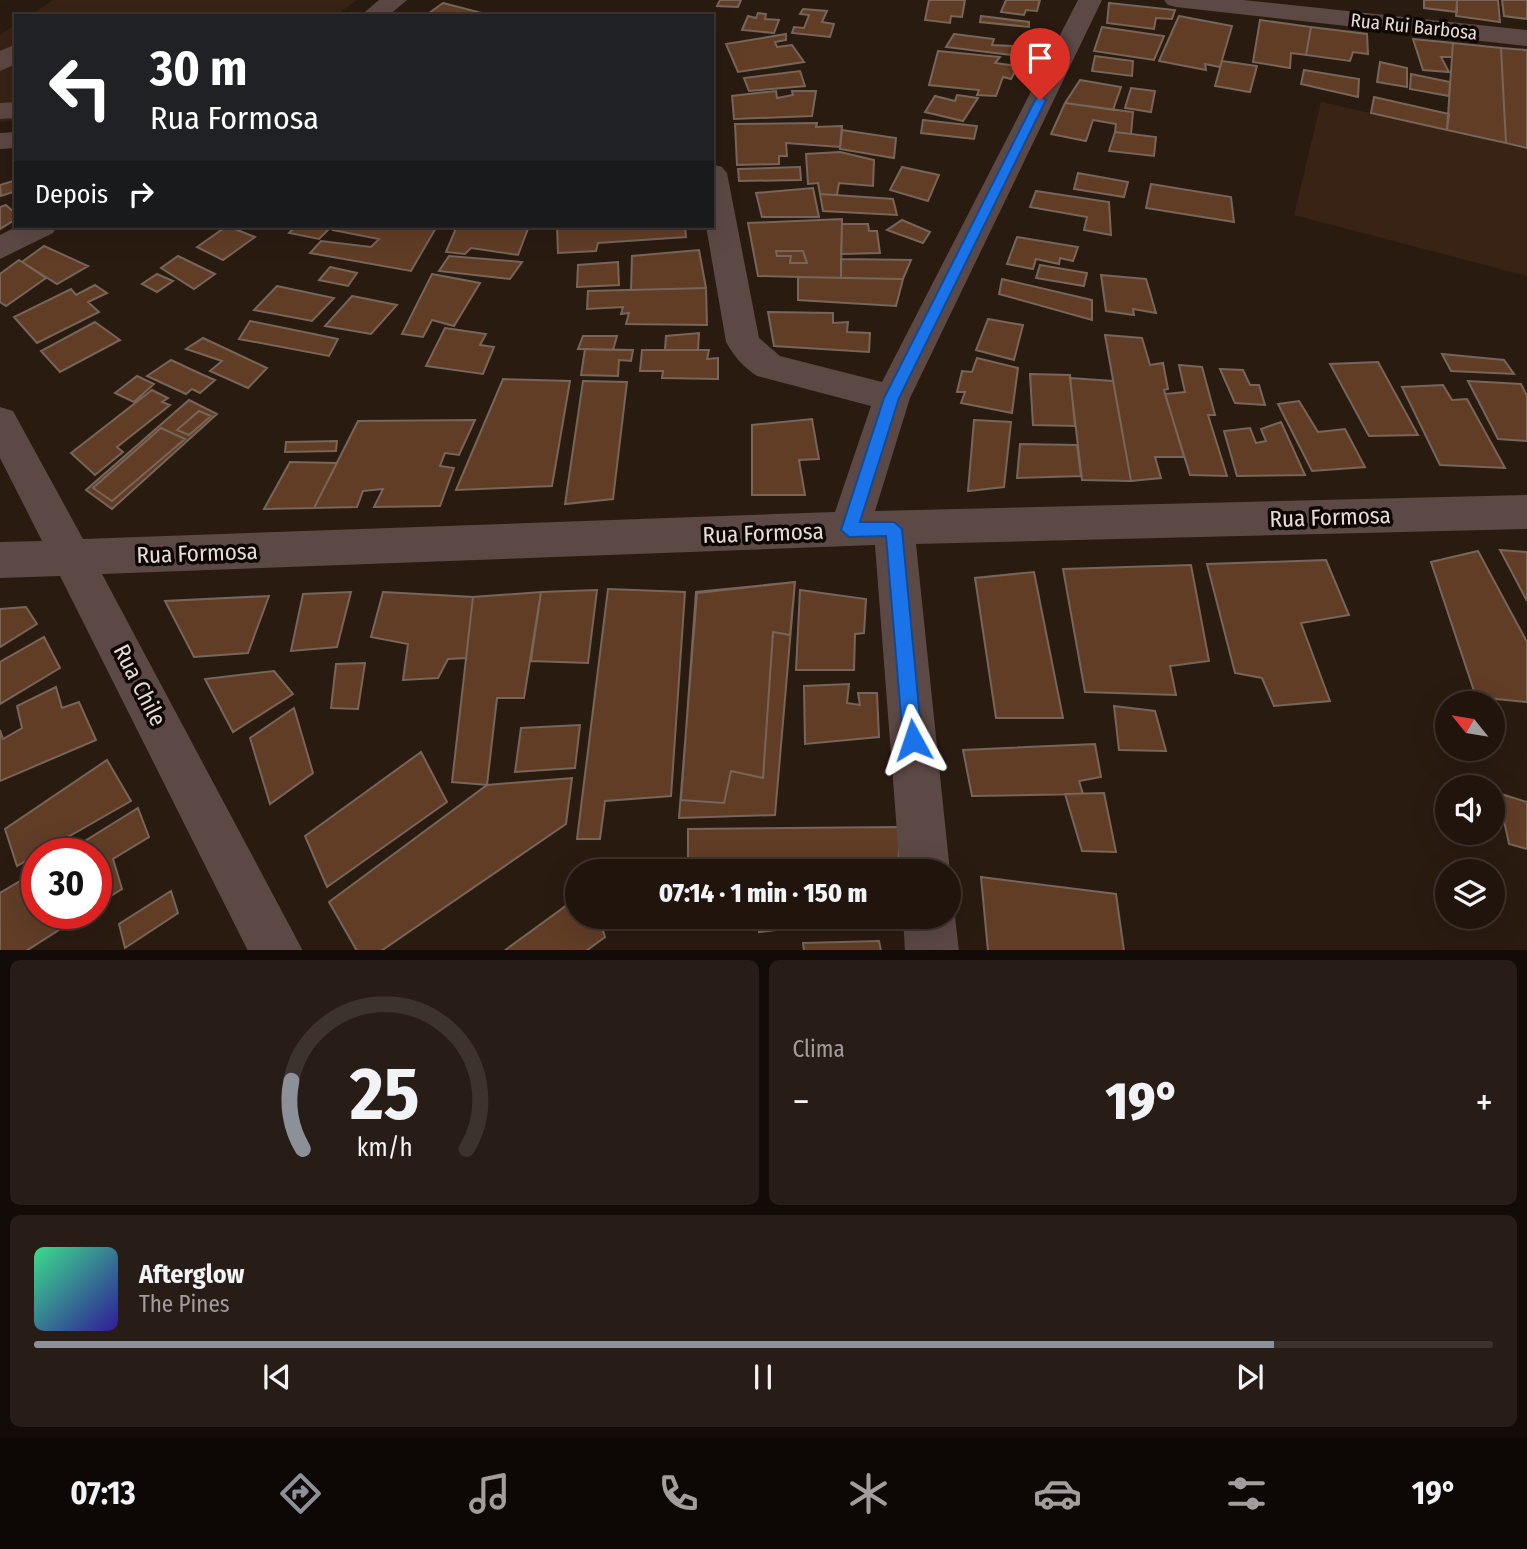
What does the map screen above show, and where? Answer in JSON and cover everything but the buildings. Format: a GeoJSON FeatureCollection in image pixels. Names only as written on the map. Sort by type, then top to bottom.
{"type":"FeatureCollection","features":[{"type":"Feature","properties":{"kind":"street"},"geometry":{"type":"LineString","coordinates":[[375,14],[395,0]]}},
{"type":"Feature","properties":{"kind":"street"},"geometry":{"type":"LineString","coordinates":[[849,530],[891,398],[1090,0]]}},
{"type":"Feature","properties":{"kind":"street","name":"Rua Rui Barbosa"},"geometry":{"type":"LineString","coordinates":[[1176,0],[1527,38]]}},
{"type":"Feature","properties":{"kind":"street"},"geometry":{"type":"LineString","coordinates":[[714,184],[743,342],[749,350],[769,367],[891,398]]}},
{"type":"Feature","properties":{"kind":"street"},"geometry":{"type":"LineString","coordinates":[[0,248],[38,228]]}},
{"type":"Feature","properties":{"kind":"street","name":"Rua Chile"},"geometry":{"type":"LineString","coordinates":[[0,421],[277,950]]}},
{"type":"Feature","properties":{"kind":"street","name":"Rua Formosa"},"geometry":{"type":"LineString","coordinates":[[0,560],[849,530],[1527,512]]}},
{"type":"Feature","properties":{"kind":"street"},"geometry":{"type":"LineString","coordinates":[[894,529],[924,859]]}},
{"type":"Feature","properties":{"kind":"street"},"geometry":{"type":"LineString","coordinates":[[930,929],[932,950]]}},
{"type":"Feature","properties":{"kind":"shaded area"},"geometry":{"type":"Polygon","coordinates":[[[53,0],[357,0],[338,14],[32,14],[53,0]]]}},
{"type":"Feature","properties":{"kind":"shaded area"},"geometry":{"type":"Polygon","coordinates":[[[14,25],[14,120],[0,122],[0,35],[14,25]]]}},
{"type":"Feature","properties":{"kind":"shaded area"},"geometry":{"type":"Polygon","coordinates":[[[1321,102],[1527,148],[1527,276],[1294,215],[1321,102]]]}},
{"type":"Feature","properties":{"kind":"route"},"geometry":{"type":"LineString","coordinates":[[913,740],[894,529],[849,530],[891,398],[1040,100]]}}]}
